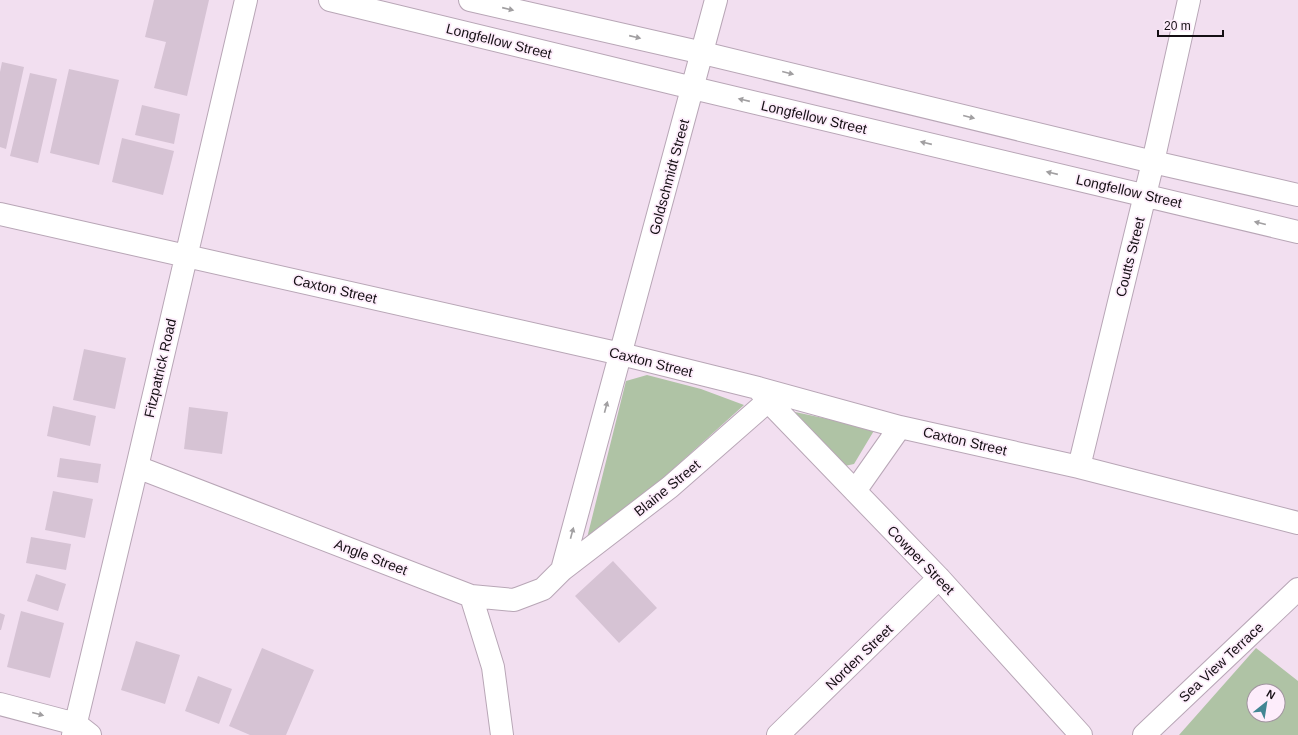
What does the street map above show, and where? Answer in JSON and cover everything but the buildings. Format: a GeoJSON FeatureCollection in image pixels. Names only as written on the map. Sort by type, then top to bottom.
{"type":"FeatureCollection","features":[{"type":"Feature","properties":{"kind":"street","name":"Fitzpatrick Road"},"geometry":{"type":"LineString","coordinates":[[80,731],[137,467],[246,0]]}},
{"type":"Feature","properties":{"kind":"street","name":"Longfellow Street"},"geometry":{"type":"LineString","coordinates":[[330,0],[693,88],[1145,194],[1298,232]]}},
{"type":"Feature","properties":{"kind":"street"},"geometry":{"type":"LineString","coordinates":[[470,0],[703,53],[1153,162],[1298,195]]}},
{"type":"Feature","properties":{"kind":"street","name":"Goldschmidt Street"},"geometry":{"type":"LineString","coordinates":[[621,354],[716,0]]}},
{"type":"Feature","properties":{"kind":"street","name":"Coutts Street"},"geometry":{"type":"LineString","coordinates":[[1079,467],[1153,162],[1189,0]]}},
{"type":"Feature","properties":{"kind":"street","name":"Caxton Street"},"geometry":{"type":"LineString","coordinates":[[0,214],[621,354],[763,394],[1079,467],[1298,523]]}},
{"type":"Feature","properties":{"kind":"street","name":"Blaine Street"},"geometry":{"type":"LineString","coordinates":[[562,570],[621,354]]}},
{"type":"Feature","properties":{"kind":"street","name":"Blaine Street"},"geometry":{"type":"LineString","coordinates":[[471,596],[514,600],[543,589],[562,570],[670,487],[763,394]]}},
{"type":"Feature","properties":{"kind":"street","name":"Cowper Street"},"geometry":{"type":"LineString","coordinates":[[763,394],[939,578],[1080,735]]}},
{"type":"Feature","properties":{"kind":"street"},"geometry":{"type":"LineString","coordinates":[[855,491],[900,426]]}},
{"type":"Feature","properties":{"kind":"street","name":"Angle Street"},"geometry":{"type":"LineString","coordinates":[[137,467],[471,596]]}},
{"type":"Feature","properties":{"kind":"street","name":"Norden Street"},"geometry":{"type":"LineString","coordinates":[[778,735],[939,578]]}},
{"type":"Feature","properties":{"kind":"street","name":"Sea View Terrace"},"geometry":{"type":"LineString","coordinates":[[1144,735],[1298,589]]}},
{"type":"Feature","properties":{"kind":"street"},"geometry":{"type":"LineString","coordinates":[[471,596],[493,667],[502,735]]}},
{"type":"Feature","properties":{"kind":"street"},"geometry":{"type":"LineString","coordinates":[[0,704],[80,731]]}},
{"type":"Feature","properties":{"kind":"green space"},"geometry":{"type":"Polygon","coordinates":[[[647,375],[701,389],[744,405],[590,544],[587,538],[626,381],[647,375]]]}},
{"type":"Feature","properties":{"kind":"green space"},"geometry":{"type":"Polygon","coordinates":[[[795,412],[875,429],[854,464],[840,467],[795,419],[795,412]]]}},
{"type":"Feature","properties":{"kind":"green space"},"geometry":{"type":"Polygon","coordinates":[[[1256,648],[1298,681],[1298,735],[1179,735],[1256,648]]]}}]}
